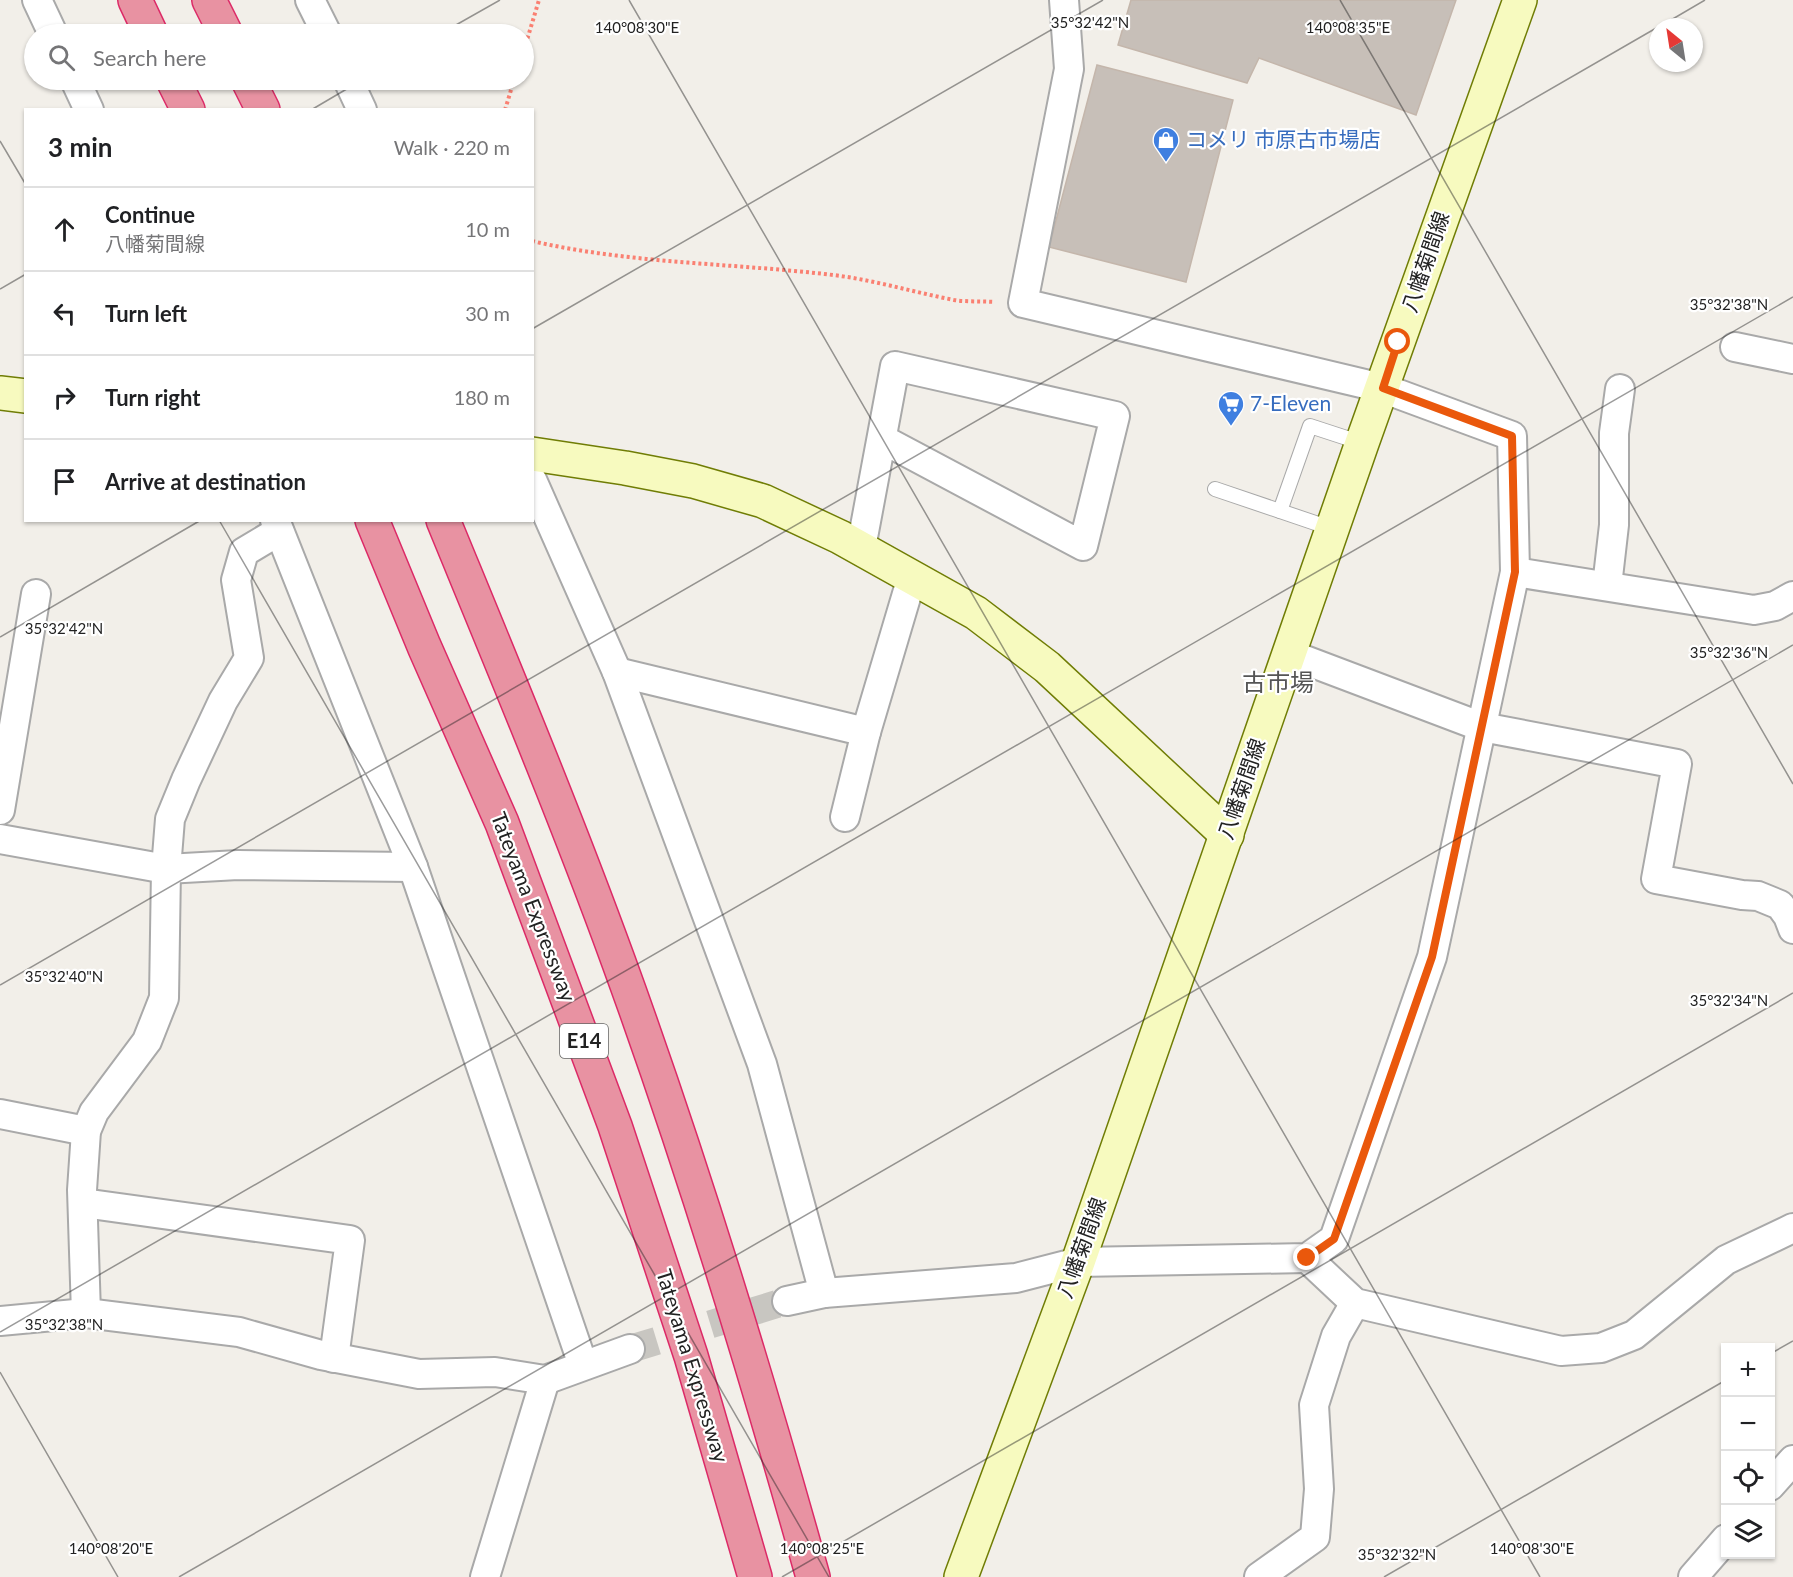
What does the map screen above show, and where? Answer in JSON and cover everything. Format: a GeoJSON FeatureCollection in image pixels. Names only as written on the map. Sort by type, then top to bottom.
{"type":"FeatureCollection","features":[{"type":"Feature","properties":{"kind":"highway"},"geometry":{"type":"LineString","coordinates":[[135,0],[146,24]]}},
{"type":"Feature","properties":{"kind":"highway"},"geometry":{"type":"LineString","coordinates":[[209,0],[221,24]]}},
{"type":"Feature","properties":{"kind":"highway"},"geometry":{"type":"LineString","coordinates":[[178,90],[187,108]]}},
{"type":"Feature","properties":{"kind":"highway"},"geometry":{"type":"LineString","coordinates":[[253,90],[262,108]]}},
{"type":"Feature","properties":{"kind":"highway","name":"Tateyama Expressway"},"geometry":{"type":"LineString","coordinates":[[373,522],[424,646],[502,823],[615,1126],[691,1356],[755,1577]]}},
{"type":"Feature","properties":{"kind":"highway","name":"E14"},"geometry":{"type":"LineString","coordinates":[[445,522],[564,818],[618,960],[745,1341],[813,1577]]}},
{"type":"Feature","properties":{"kind":"main road","name":"八幡菊間線"},"geometry":{"type":"LineString","coordinates":[[961,1577],[1078,1262],[1362,443],[1520,0]]}},
{"type":"Feature","properties":{"kind":"main road"},"geometry":{"type":"LineString","coordinates":[[0,393],[24,396]]}},
{"type":"Feature","properties":{"kind":"main road"},"geometry":{"type":"LineString","coordinates":[[534,454],[693,481],[763,501],[861,548],[976,613],[1047,667],[1227,835]]}},
{"type":"Feature","properties":{"kind":"street"},"geometry":{"type":"LineString","coordinates":[[37,0],[49,24]]}},
{"type":"Feature","properties":{"kind":"street"},"geometry":{"type":"LineString","coordinates":[[310,0],[322,24]]}},
{"type":"Feature","properties":{"kind":"street"},"geometry":{"type":"LineString","coordinates":[[787,1300],[824,1293],[1016,1278],[1078,1262],[1307,1258],[1334,1239],[1432,957],[1482,727],[1515,572],[1512,436],[1383,388],[1023,303],[1069,69],[1064,0]]}},
{"type":"Feature","properties":{"kind":"street"},"geometry":{"type":"LineString","coordinates":[[80,90],[88,108]]}},
{"type":"Feature","properties":{"kind":"street"},"geometry":{"type":"LineString","coordinates":[[353,90],[361,108]]}},
{"type":"Feature","properties":{"kind":"street"},"geometry":{"type":"LineString","coordinates":[[1735,347],[1793,359]]}},
{"type":"Feature","properties":{"kind":"street"},"geometry":{"type":"LineString","coordinates":[[861,548],[895,366],[1115,416],[1083,546],[882,439]]}},
{"type":"Feature","properties":{"kind":"street"},"geometry":{"type":"LineString","coordinates":[[1606,586],[1614,525],[1614,433],[1620,389]]}},
{"type":"Feature","properties":{"kind":"street"},"geometry":{"type":"LineString","coordinates":[[534,485],[617,672],[762,1064],[824,1293]]}},
{"type":"Feature","properties":{"kind":"street"},"geometry":{"type":"LineString","coordinates":[[86,1312],[83,1203],[86,1131],[94,1112],[147,1041],[164,998],[166,869],[170,819],[223,701],[249,657],[236,580],[244,552],[277,526],[413,867],[583,1365]]}},
{"type":"Feature","properties":{"kind":"street"},"geometry":{"type":"LineString","coordinates":[[1515,572],[1754,610],[1775,606],[1793,596]]}},
{"type":"Feature","properties":{"kind":"street"},"geometry":{"type":"LineString","coordinates":[[845,817],[866,732],[912,577]]}},
{"type":"Feature","properties":{"kind":"street"},"geometry":{"type":"LineString","coordinates":[[0,810],[36,594]]}},
{"type":"Feature","properties":{"kind":"street"},"geometry":{"type":"LineString","coordinates":[[1289,654],[1482,727],[1677,764],[1656,879],[1758,896],[1780,905],[1793,929]]}},
{"type":"Feature","properties":{"kind":"street"},"geometry":{"type":"LineString","coordinates":[[617,672],[866,732]]}},
{"type":"Feature","properties":{"kind":"street"},"geometry":{"type":"LineString","coordinates":[[0,839],[166,869],[238,865],[413,867]]}},
{"type":"Feature","properties":{"kind":"street"},"geometry":{"type":"LineString","coordinates":[[0,1114],[86,1131]]}},
{"type":"Feature","properties":{"kind":"street"},"geometry":{"type":"LineString","coordinates":[[83,1203],[350,1240],[334,1358]]}},
{"type":"Feature","properties":{"kind":"street"},"geometry":{"type":"LineString","coordinates":[[1307,1258],[1355,1303],[1561,1351],[1601,1348],[1634,1335],[1726,1260],[1793,1228]]}},
{"type":"Feature","properties":{"kind":"street"},"geometry":{"type":"LineString","coordinates":[[1259,1577],[1315,1537],[1320,1489],[1314,1405],[1336,1336],[1355,1303]]}},
{"type":"Feature","properties":{"kind":"street"},"geometry":{"type":"LineString","coordinates":[[0,1321],[86,1312],[239,1332],[334,1358],[419,1374],[495,1372],[545,1380],[630,1349]]}},
{"type":"Feature","properties":{"kind":"street"},"geometry":{"type":"LineString","coordinates":[[485,1577],[545,1380]]}},
{"type":"Feature","properties":{"kind":"street"},"geometry":{"type":"LineString","coordinates":[[1775,1480],[1793,1460]]}},
{"type":"Feature","properties":{"kind":"street"},"geometry":{"type":"LineString","coordinates":[[1693,1577],[1721,1544]]}},
{"type":"Feature","properties":{"kind":"lane"},"geometry":{"type":"LineString","coordinates":[[1280,511],[1310,426],[1362,443]]}},
{"type":"Feature","properties":{"kind":"lane"},"geometry":{"type":"LineString","coordinates":[[1215,489],[1333,529]]}},
{"type":"Feature","properties":{"kind":"path"},"geometry":{"type":"LineString","coordinates":[[532,24],[539,0]]}},
{"type":"Feature","properties":{"kind":"path"},"geometry":{"type":"LineString","coordinates":[[506,108],[511,90]]}},
{"type":"Feature","properties":{"kind":"path"},"geometry":{"type":"LineString","coordinates":[[534,241],[559,247],[674,262],[861,278],[956,300],[1023,303]]}},
{"type":"Feature","properties":{"kind":"building"},"geometry":{"type":"Polygon","coordinates":[[[1131,0],[1456,0],[1416,115],[1259,58],[1247,83],[1118,45],[1131,0]]]}},
{"type":"Feature","properties":{"kind":"building"},"geometry":{"type":"Polygon","coordinates":[[[1097,65],[1233,100],[1186,282],[1049,247],[1097,65]]]}},
{"type":"Feature","properties":{"kind":"tunnel"},"geometry":{"type":"LineString","coordinates":[[630,1349],[787,1301]]}},
{"type":"Feature","properties":{"kind":"place","name":"コメリ 市原古市場店"},"geometry":{"type":"Point","coordinates":[1166,163]}},
{"type":"Feature","properties":{"kind":"place","name":"7-Eleven"},"geometry":{"type":"Point","coordinates":[1231,427]}},
{"type":"Feature","properties":{"kind":"district","name":"古市場"},"geometry":{"type":"Point","coordinates":[1278,683]}},
{"type":"Feature","properties":{"kind":"route"},"geometry":{"type":"LineString","coordinates":[[1307,1258],[1334,1239],[1432,957],[1515,572],[1512,436],[1383,388],[1398,342]]}}]}
